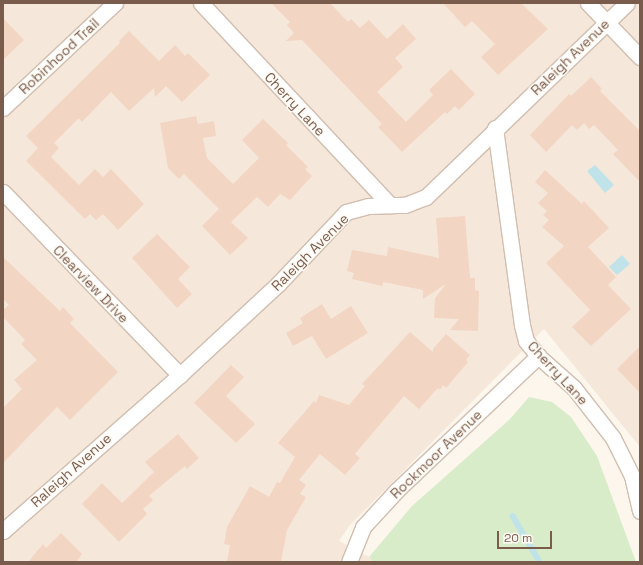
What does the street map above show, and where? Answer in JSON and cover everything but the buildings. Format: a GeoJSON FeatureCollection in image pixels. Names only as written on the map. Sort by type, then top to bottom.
{"type":"FeatureCollection","features":[{"type":"Feature","properties":{"kind":"street","name":"Robinhood Trail"},"geometry":{"type":"LineString","coordinates":[[3,108],[115,3]]}},
{"type":"Feature","properties":{"kind":"street","name":"Cherry Lane"},"geometry":{"type":"LineString","coordinates":[[201,3],[390,205]]}},
{"type":"Feature","properties":{"kind":"street"},"geometry":{"type":"LineString","coordinates":[[588,3],[640,57]]}},
{"type":"Feature","properties":{"kind":"street","name":"Raleigh Avenue"},"geometry":{"type":"LineString","coordinates":[[3,531],[180,375],[278,284],[346,212],[368,206],[405,205],[426,197],[495,128],[627,3]]}},
{"type":"Feature","properties":{"kind":"street","name":"Cherry Lane"},"geometry":{"type":"LineString","coordinates":[[495,128],[522,325],[526,341],[538,356],[574,388],[613,438],[636,473],[640,511]]}},
{"type":"Feature","properties":{"kind":"street","name":"Clearview Drive"},"geometry":{"type":"LineString","coordinates":[[3,192],[180,375]]}},
{"type":"Feature","properties":{"kind":"street","name":"Rockmoor Avenue"},"geometry":{"type":"LineString","coordinates":[[348,562],[363,528],[397,490],[538,356]]}},
{"type":"Feature","properties":{"kind":"shaded area"},"geometry":{"type":"Polygon","coordinates":[[[3,3],[640,3],[640,447],[544,329],[350,525],[339,541],[369,557],[373,562],[3,562],[3,3]]]}},
{"type":"Feature","properties":{"kind":"green space"},"geometry":{"type":"Polygon","coordinates":[[[529,397],[552,402],[571,417],[597,456],[636,562],[373,562],[369,557],[412,506],[509,420],[529,397]]]}},
{"type":"Feature","properties":{"kind":"water"},"geometry":{"type":"Polygon","coordinates":[[[595,165],[614,185],[605,193],[587,171],[595,165]]]}},
{"type":"Feature","properties":{"kind":"water"},"geometry":{"type":"Polygon","coordinates":[[[622,255],[630,264],[617,275],[609,267],[622,255]]]}},
{"type":"Feature","properties":{"kind":"waterway"},"geometry":{"type":"LineString","coordinates":[[513,516],[540,562]]}}]}
